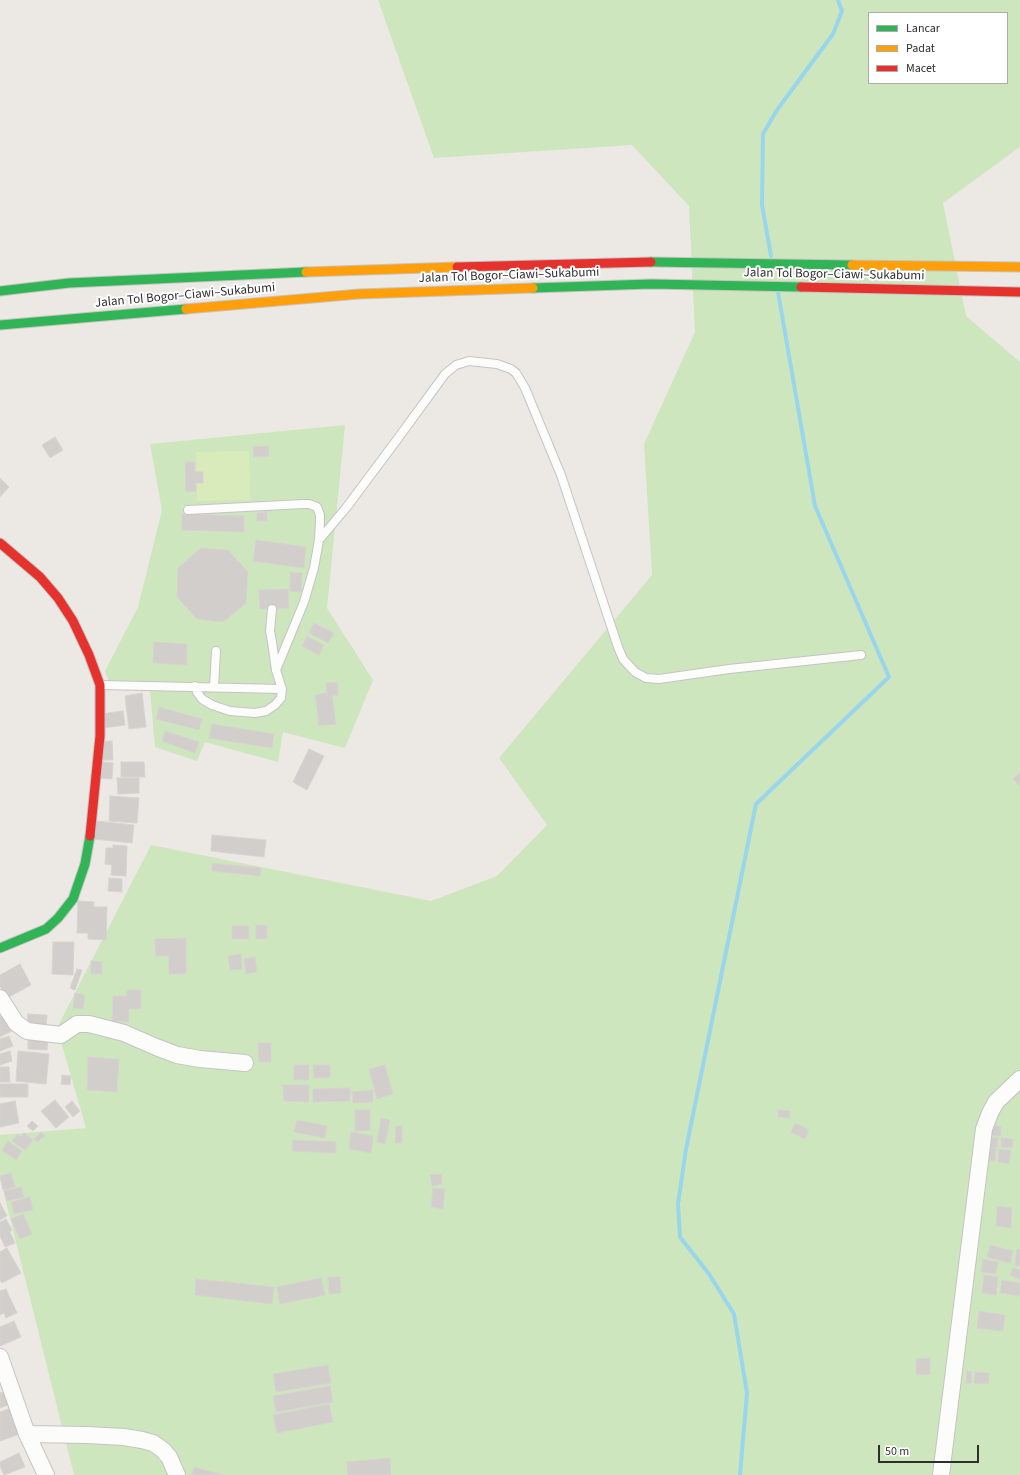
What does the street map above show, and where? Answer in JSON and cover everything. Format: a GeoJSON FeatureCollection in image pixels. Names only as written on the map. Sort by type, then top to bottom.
{"type":"FeatureCollection","features":[{"type":"Feature","properties":{"kind":"main road","name":"Jalan Tol Bogor–Ciawi–Sukabumi"},"geometry":{"type":"LineString","coordinates":[[0,292],[69,283],[346,270],[659,262],[1020,268]]}},
{"type":"Feature","properties":{"kind":"main road","name":"Jalan Tol Bogor–Ciawi–Sukabumi"},"geometry":{"type":"LineString","coordinates":[[0,325],[359,294],[651,284],[1020,292]]}},
{"type":"Feature","properties":{"kind":"main road"},"geometry":{"type":"LineString","coordinates":[[0,543],[31,568],[58,598],[84,642],[100,685],[100,736],[97,770],[88,848],[82,877],[73,899],[64,912],[53,923],[46,929],[0,948]]}},
{"type":"Feature","properties":{"kind":"street"},"geometry":{"type":"LineString","coordinates":[[0,998],[16,1023],[27,1031],[60,1035],[77,1024],[89,1024],[124,1033],[177,1055],[200,1059],[245,1063]]}},
{"type":"Feature","properties":{"kind":"street"},"geometry":{"type":"LineString","coordinates":[[941,1475],[984,1129],[996,1102],[1020,1079]]}},
{"type":"Feature","properties":{"kind":"street"},"geometry":{"type":"LineString","coordinates":[[0,1357],[26,1434],[46,1475]]}},
{"type":"Feature","properties":{"kind":"street"},"geometry":{"type":"LineString","coordinates":[[26,1434],[87,1434],[142,1440],[153,1443],[163,1450],[169,1457],[177,1475]]}},
{"type":"Feature","properties":{"kind":"lane"},"geometry":{"type":"LineString","coordinates":[[319,540],[346,508],[445,374],[456,365],[469,361],[497,364],[511,369],[516,373],[525,388],[561,475],[618,647],[624,659],[635,672],[646,678],[659,679],[729,669],[861,655]]}},
{"type":"Feature","properties":{"kind":"lane"},"geometry":{"type":"LineString","coordinates":[[188,510],[310,504],[314,505],[319,511],[319,540],[314,568],[304,602],[276,670]]}},
{"type":"Feature","properties":{"kind":"lane"},"geometry":{"type":"LineString","coordinates":[[195,686],[196,692],[202,699],[212,705],[230,711],[255,714],[266,711],[275,705],[281,698],[282,689],[276,670],[270,631],[272,609]]}},
{"type":"Feature","properties":{"kind":"lane"},"geometry":{"type":"LineString","coordinates":[[214,687],[216,651]]}},
{"type":"Feature","properties":{"kind":"lane"},"geometry":{"type":"LineString","coordinates":[[100,685],[282,689]]}},
{"type":"Feature","properties":{"kind":"green space"},"geometry":{"type":"Polygon","coordinates":[[[378,0],[1020,0],[1020,147],[943,203],[966,316],[1020,362],[1020,1475],[74,1475],[0,1178],[0,1135],[86,1128],[57,1028],[151,845],[431,901],[497,876],[547,825],[499,758],[652,575],[644,444],[695,332],[689,206],[632,145],[434,158],[378,0]]]}},
{"type":"Feature","properties":{"kind":"green space"},"geometry":{"type":"Polygon","coordinates":[[[345,425],[327,608],[373,680],[345,748],[283,732],[278,762],[205,742],[197,761],[155,747],[150,690],[111,688],[105,671],[138,607],[162,510],[150,444],[345,425]]]}},
{"type":"Feature","properties":{"kind":"green space"},"geometry":{"type":"Polygon","coordinates":[[[249,451],[250,500],[197,501],[196,452],[249,451]]]}},
{"type":"Feature","properties":{"kind":"building"},"geometry":{"type":"Polygon","coordinates":[[[55,437],[63,450],[50,458],[42,445],[55,437]]]}},
{"type":"Feature","properties":{"kind":"building"},"geometry":{"type":"Polygon","coordinates":[[[268,446],[269,456],[254,457],[253,447],[268,446]]]}},
{"type":"Feature","properties":{"kind":"building"},"geometry":{"type":"Polygon","coordinates":[[[185,462],[195,462],[195,472],[203,472],[203,483],[196,483],[196,491],[186,492],[185,462]]]}},
{"type":"Feature","properties":{"kind":"building"},"geometry":{"type":"Polygon","coordinates":[[[0,478],[9,487],[0,497],[0,478]]]}},
{"type":"Feature","properties":{"kind":"building"},"geometry":{"type":"Polygon","coordinates":[[[267,512],[267,521],[257,521],[257,513],[267,512]]]}},
{"type":"Feature","properties":{"kind":"building"},"geometry":{"type":"Polygon","coordinates":[[[182,514],[244,516],[244,532],[182,530],[182,514]]]}},
{"type":"Feature","properties":{"kind":"building"},"geometry":{"type":"Polygon","coordinates":[[[256,540],[306,547],[304,568],[253,561],[256,540]]]}},
{"type":"Feature","properties":{"kind":"building"},"geometry":{"type":"Polygon","coordinates":[[[201,548],[228,550],[248,572],[246,603],[223,622],[197,619],[177,597],[178,568],[201,548]]]}},
{"type":"Feature","properties":{"kind":"building"},"geometry":{"type":"Polygon","coordinates":[[[290,572],[302,573],[301,592],[290,591],[290,572]]]}},
{"type":"Feature","properties":{"kind":"building"},"geometry":{"type":"Polygon","coordinates":[[[288,589],[289,608],[260,609],[259,590],[288,589]]]}},
{"type":"Feature","properties":{"kind":"building"},"geometry":{"type":"Polygon","coordinates":[[[314,623],[334,633],[328,643],[309,633],[314,623]]]}},
{"type":"Feature","properties":{"kind":"building"},"geometry":{"type":"Polygon","coordinates":[[[307,636],[324,645],[319,655],[302,646],[307,636]]]}},
{"type":"Feature","properties":{"kind":"building"},"geometry":{"type":"Polygon","coordinates":[[[154,642],[187,644],[187,665],[153,663],[154,642]]]}},
{"type":"Feature","properties":{"kind":"building"},"geometry":{"type":"Polygon","coordinates":[[[337,682],[338,695],[332,696],[336,724],[319,726],[315,695],[327,693],[326,683],[337,682]]]}},
{"type":"Feature","properties":{"kind":"building"},"geometry":{"type":"Polygon","coordinates":[[[142,693],[146,727],[129,729],[125,696],[142,693]]]}},
{"type":"Feature","properties":{"kind":"building"},"geometry":{"type":"Polygon","coordinates":[[[159,707],[202,719],[199,730],[156,719],[159,707]]]}},
{"type":"Feature","properties":{"kind":"building"},"geometry":{"type":"Polygon","coordinates":[[[123,711],[125,725],[103,728],[101,714],[123,711]]]}},
{"type":"Feature","properties":{"kind":"building"},"geometry":{"type":"Polygon","coordinates":[[[212,724],[274,734],[272,748],[209,738],[212,724]]]}},
{"type":"Feature","properties":{"kind":"building"},"geometry":{"type":"Polygon","coordinates":[[[165,731],[199,742],[195,753],[162,741],[165,731]]]}},
{"type":"Feature","properties":{"kind":"building"},"geometry":{"type":"Polygon","coordinates":[[[112,741],[113,760],[102,760],[101,742],[112,741]]]}},
{"type":"Feature","properties":{"kind":"building"},"geometry":{"type":"Polygon","coordinates":[[[309,749],[324,756],[307,790],[293,782],[309,749]]]}},
{"type":"Feature","properties":{"kind":"building"},"geometry":{"type":"Polygon","coordinates":[[[102,762],[113,763],[112,779],[101,778],[102,762]]]}},
{"type":"Feature","properties":{"kind":"building"},"geometry":{"type":"Polygon","coordinates":[[[121,762],[144,762],[145,777],[121,777],[121,762]]]}},
{"type":"Feature","properties":{"kind":"building"},"geometry":{"type":"Polygon","coordinates":[[[1020,772],[1020,786],[1013,779],[1020,772]]]}},
{"type":"Feature","properties":{"kind":"building"},"geometry":{"type":"Polygon","coordinates":[[[117,778],[139,778],[139,793],[118,794],[117,778]]]}},
{"type":"Feature","properties":{"kind":"building"},"geometry":{"type":"Polygon","coordinates":[[[110,796],[139,798],[137,823],[109,821],[110,796]]]}},
{"type":"Feature","properties":{"kind":"building"},"geometry":{"type":"Polygon","coordinates":[[[96,821],[134,825],[132,843],[94,839],[96,821]]]}},
{"type":"Feature","properties":{"kind":"building"},"geometry":{"type":"Polygon","coordinates":[[[212,835],[266,840],[264,857],[211,851],[212,835]]]}},
{"type":"Feature","properties":{"kind":"building"},"geometry":{"type":"Polygon","coordinates":[[[113,845],[127,846],[126,876],[111,875],[112,865],[105,864],[106,848],[113,848],[113,845]]]}},
{"type":"Feature","properties":{"kind":"building"},"geometry":{"type":"Polygon","coordinates":[[[212,863],[261,868],[260,876],[212,871],[212,863]]]}},
{"type":"Feature","properties":{"kind":"building"},"geometry":{"type":"Polygon","coordinates":[[[109,878],[122,879],[122,892],[108,891],[109,878]]]}},
{"type":"Feature","properties":{"kind":"building"},"geometry":{"type":"Polygon","coordinates":[[[78,901],[94,902],[94,907],[107,907],[106,940],[88,939],[88,933],[77,933],[78,901]]]}},
{"type":"Feature","properties":{"kind":"building"},"geometry":{"type":"Polygon","coordinates":[[[256,925],[267,925],[267,939],[256,939],[256,925]]]}},
{"type":"Feature","properties":{"kind":"building"},"geometry":{"type":"Polygon","coordinates":[[[232,926],[249,926],[249,939],[232,939],[232,926]]]}},
{"type":"Feature","properties":{"kind":"building"},"geometry":{"type":"Polygon","coordinates":[[[186,938],[186,974],[169,974],[169,956],[156,956],[155,939],[186,938]]]}},
{"type":"Feature","properties":{"kind":"building"},"geometry":{"type":"Polygon","coordinates":[[[53,942],[74,942],[73,975],[52,974],[53,942]]]}},
{"type":"Feature","properties":{"kind":"building"},"geometry":{"type":"Polygon","coordinates":[[[241,954],[242,969],[230,970],[228,956],[241,954]]]}},
{"type":"Feature","properties":{"kind":"building"},"geometry":{"type":"Polygon","coordinates":[[[255,957],[257,972],[246,974],[244,959],[255,957]]]}},
{"type":"Feature","properties":{"kind":"building"},"geometry":{"type":"Polygon","coordinates":[[[91,961],[102,962],[102,974],[91,974],[91,961]]]}},
{"type":"Feature","properties":{"kind":"building"},"geometry":{"type":"Polygon","coordinates":[[[20,964],[31,985],[7,998],[0,986],[0,975],[20,964]]]}},
{"type":"Feature","properties":{"kind":"building"},"geometry":{"type":"Polygon","coordinates":[[[77,969],[82,970],[75,990],[70,988],[77,969]]]}},
{"type":"Feature","properties":{"kind":"building"},"geometry":{"type":"Polygon","coordinates":[[[127,990],[141,990],[141,1009],[129,1009],[129,1022],[112,1021],[113,996],[127,996],[127,990]]]}},
{"type":"Feature","properties":{"kind":"building"},"geometry":{"type":"Polygon","coordinates":[[[75,993],[85,995],[83,1009],[73,1008],[75,993]]]}},
{"type":"Feature","properties":{"kind":"building"},"geometry":{"type":"Polygon","coordinates":[[[28,1014],[47,1015],[46,1029],[27,1028],[28,1014]]]}},
{"type":"Feature","properties":{"kind":"building"},"geometry":{"type":"Polygon","coordinates":[[[4,1015],[12,1031],[0,1037],[0,1017],[4,1015]]]}},
{"type":"Feature","properties":{"kind":"building"},"geometry":{"type":"Polygon","coordinates":[[[9,1036],[13,1046],[0,1051],[0,1039],[9,1036]]]}},
{"type":"Feature","properties":{"kind":"building"},"geometry":{"type":"Polygon","coordinates":[[[28,1036],[48,1037],[47,1050],[28,1049],[28,1036]]]}},
{"type":"Feature","properties":{"kind":"building"},"geometry":{"type":"Polygon","coordinates":[[[258,1043],[271,1043],[271,1062],[259,1062],[258,1043]]]}},
{"type":"Feature","properties":{"kind":"building"},"geometry":{"type":"Polygon","coordinates":[[[10,1051],[12,1061],[0,1065],[0,1054],[10,1051]]]}},
{"type":"Feature","properties":{"kind":"building"},"geometry":{"type":"Polygon","coordinates":[[[18,1051],[49,1054],[46,1084],[16,1081],[18,1051]]]}},
{"type":"Feature","properties":{"kind":"building"},"geometry":{"type":"Polygon","coordinates":[[[88,1057],[119,1059],[117,1092],[87,1090],[88,1057]]]}},
{"type":"Feature","properties":{"kind":"building"},"geometry":{"type":"Polygon","coordinates":[[[294,1065],[309,1065],[309,1080],[294,1080],[294,1065]]]}},
{"type":"Feature","properties":{"kind":"building"},"geometry":{"type":"Polygon","coordinates":[[[313,1065],[330,1065],[330,1078],[314,1078],[313,1065]]]}},
{"type":"Feature","properties":{"kind":"building"},"geometry":{"type":"Polygon","coordinates":[[[385,1065],[393,1094],[377,1099],[369,1069],[385,1065]]]}},
{"type":"Feature","properties":{"kind":"building"},"geometry":{"type":"Polygon","coordinates":[[[0,1067],[9,1067],[10,1082],[0,1082],[0,1067]]]}},
{"type":"Feature","properties":{"kind":"building"},"geometry":{"type":"Polygon","coordinates":[[[62,1075],[71,1076],[70,1085],[61,1084],[62,1075]]]}},
{"type":"Feature","properties":{"kind":"building"},"geometry":{"type":"Polygon","coordinates":[[[0,1084],[28,1084],[28,1097],[0,1097],[0,1084]]]}},
{"type":"Feature","properties":{"kind":"building"},"geometry":{"type":"Polygon","coordinates":[[[283,1085],[309,1085],[309,1102],[284,1101],[283,1085]]]}},
{"type":"Feature","properties":{"kind":"building"},"geometry":{"type":"Polygon","coordinates":[[[350,1088],[350,1101],[313,1102],[313,1089],[350,1088]]]}},
{"type":"Feature","properties":{"kind":"building"},"geometry":{"type":"Polygon","coordinates":[[[373,1090],[373,1102],[353,1103],[352,1092],[373,1090]]]}},
{"type":"Feature","properties":{"kind":"building"},"geometry":{"type":"Polygon","coordinates":[[[55,1100],[69,1117],[56,1128],[41,1111],[55,1100]]]}},
{"type":"Feature","properties":{"kind":"building"},"geometry":{"type":"Polygon","coordinates":[[[15,1101],[19,1123],[0,1127],[0,1104],[15,1101]]]}},
{"type":"Feature","properties":{"kind":"building"},"geometry":{"type":"Polygon","coordinates":[[[72,1101],[80,1111],[73,1117],[65,1107],[72,1101]]]}},
{"type":"Feature","properties":{"kind":"building"},"geometry":{"type":"Polygon","coordinates":[[[355,1110],[370,1110],[370,1130],[355,1131],[355,1110]]]}},
{"type":"Feature","properties":{"kind":"building"},"geometry":{"type":"Polygon","coordinates":[[[778,1110],[790,1111],[790,1118],[778,1117],[778,1110]]]}},
{"type":"Feature","properties":{"kind":"building"},"geometry":{"type":"Polygon","coordinates":[[[381,1118],[390,1120],[385,1144],[377,1142],[381,1118]]]}},
{"type":"Feature","properties":{"kind":"building"},"geometry":{"type":"Polygon","coordinates":[[[297,1120],[327,1126],[325,1138],[294,1132],[297,1120]]]}},
{"type":"Feature","properties":{"kind":"building"},"geometry":{"type":"Polygon","coordinates":[[[32,1121],[38,1126],[33,1131],[27,1126],[32,1121]]]}},
{"type":"Feature","properties":{"kind":"building"},"geometry":{"type":"Polygon","coordinates":[[[795,1123],[809,1130],[805,1139],[791,1132],[795,1123]]]}},
{"type":"Feature","properties":{"kind":"building"},"geometry":{"type":"Polygon","coordinates":[[[396,1126],[402,1126],[402,1143],[395,1143],[396,1126]]]}},
{"type":"Feature","properties":{"kind":"building"},"geometry":{"type":"Polygon","coordinates":[[[989,1126],[1001,1126],[1001,1136],[988,1136],[989,1126]]]}},
{"type":"Feature","properties":{"kind":"building"},"geometry":{"type":"Polygon","coordinates":[[[41,1132],[45,1136],[37,1142],[34,1139],[41,1132]]]}},
{"type":"Feature","properties":{"kind":"building"},"geometry":{"type":"Polygon","coordinates":[[[351,1132],[373,1136],[371,1153],[349,1149],[351,1132]]]}},
{"type":"Feature","properties":{"kind":"building"},"geometry":{"type":"Polygon","coordinates":[[[24,1133],[33,1140],[25,1150],[12,1141],[18,1134],[21,1137],[24,1133]]]}},
{"type":"Feature","properties":{"kind":"building"},"geometry":{"type":"Polygon","coordinates":[[[987,1137],[998,1138],[997,1148],[986,1146],[987,1137]]]}},
{"type":"Feature","properties":{"kind":"building"},"geometry":{"type":"Polygon","coordinates":[[[1001,1138],[1013,1139],[1012,1148],[1001,1147],[1001,1138]]]}},
{"type":"Feature","properties":{"kind":"building"},"geometry":{"type":"Polygon","coordinates":[[[293,1140],[336,1142],[336,1153],[292,1151],[293,1140]]]}},
{"type":"Feature","properties":{"kind":"building"},"geometry":{"type":"Polygon","coordinates":[[[8,1141],[22,1151],[16,1160],[2,1150],[8,1141]]]}},
{"type":"Feature","properties":{"kind":"building"},"geometry":{"type":"Polygon","coordinates":[[[990,1148],[996,1148],[995,1161],[989,1161],[990,1148]]]}},
{"type":"Feature","properties":{"kind":"building"},"geometry":{"type":"Polygon","coordinates":[[[999,1149],[1011,1150],[1009,1164],[998,1162],[999,1149]]]}},
{"type":"Feature","properties":{"kind":"building"},"geometry":{"type":"Polygon","coordinates":[[[11,1173],[15,1187],[3,1190],[0,1176],[11,1173]]]}},
{"type":"Feature","properties":{"kind":"building"},"geometry":{"type":"Polygon","coordinates":[[[441,1174],[442,1184],[432,1186],[430,1175],[441,1174]]]}},
{"type":"Feature","properties":{"kind":"building"},"geometry":{"type":"Polygon","coordinates":[[[21,1187],[24,1197],[7,1201],[4,1191],[21,1187]]]}},
{"type":"Feature","properties":{"kind":"building"},"geometry":{"type":"Polygon","coordinates":[[[433,1188],[445,1189],[443,1209],[431,1207],[433,1188]]]}},
{"type":"Feature","properties":{"kind":"building"},"geometry":{"type":"Polygon","coordinates":[[[30,1197],[33,1210],[14,1214],[11,1202],[30,1197]]]}},
{"type":"Feature","properties":{"kind":"building"},"geometry":{"type":"Polygon","coordinates":[[[0,1203],[7,1216],[0,1220],[0,1203]]]}},
{"type":"Feature","properties":{"kind":"building"},"geometry":{"type":"Polygon","coordinates":[[[997,1206],[1012,1208],[1011,1228],[996,1226],[997,1206]]]}},
{"type":"Feature","properties":{"kind":"building"},"geometry":{"type":"Polygon","coordinates":[[[23,1214],[32,1234],[20,1239],[11,1219],[23,1214]]]}},
{"type":"Feature","properties":{"kind":"building"},"geometry":{"type":"Polygon","coordinates":[[[6,1219],[12,1230],[10,1232],[15,1243],[5,1247],[0,1236],[0,1222],[6,1219]]]}},
{"type":"Feature","properties":{"kind":"building"},"geometry":{"type":"Polygon","coordinates":[[[990,1245],[1013,1251],[1010,1263],[987,1257],[990,1245]]]}},
{"type":"Feature","properties":{"kind":"building"},"geometry":{"type":"Polygon","coordinates":[[[7,1248],[21,1273],[2,1283],[0,1280],[0,1252],[7,1248]]]}},
{"type":"Feature","properties":{"kind":"building"},"geometry":{"type":"Polygon","coordinates":[[[1017,1249],[1020,1250],[1020,1266],[1015,1265],[1017,1249]]]}},
{"type":"Feature","properties":{"kind":"building"},"geometry":{"type":"Polygon","coordinates":[[[983,1259],[998,1262],[996,1274],[981,1272],[983,1259]]]}},
{"type":"Feature","properties":{"kind":"building"},"geometry":{"type":"Polygon","coordinates":[[[1013,1268],[1020,1270],[1020,1279],[1010,1275],[1013,1268]]]}},
{"type":"Feature","properties":{"kind":"building"},"geometry":{"type":"Polygon","coordinates":[[[984,1275],[998,1277],[996,1295],[982,1293],[984,1275]]]}},
{"type":"Feature","properties":{"kind":"building"},"geometry":{"type":"Polygon","coordinates":[[[328,1277],[340,1277],[341,1293],[329,1294],[328,1277]]]}},
{"type":"Feature","properties":{"kind":"building"},"geometry":{"type":"Polygon","coordinates":[[[321,1278],[325,1295],[280,1304],[277,1287],[321,1278]]]}},
{"type":"Feature","properties":{"kind":"building"},"geometry":{"type":"Polygon","coordinates":[[[196,1279],[274,1287],[272,1304],[195,1295],[196,1279]]]}},
{"type":"Feature","properties":{"kind":"building"},"geometry":{"type":"Polygon","coordinates":[[[1002,1280],[1020,1283],[1020,1296],[1000,1293],[1002,1280]]]}},
{"type":"Feature","properties":{"kind":"building"},"geometry":{"type":"Polygon","coordinates":[[[6,1289],[17,1313],[6,1318],[4,1313],[0,1315],[0,1291],[6,1289]]]}},
{"type":"Feature","properties":{"kind":"building"},"geometry":{"type":"Polygon","coordinates":[[[979,1311],[1005,1315],[1003,1331],[977,1328],[979,1311]]]}},
{"type":"Feature","properties":{"kind":"building"},"geometry":{"type":"Polygon","coordinates":[[[14,1321],[21,1337],[0,1346],[0,1327],[14,1321]]]}},
{"type":"Feature","properties":{"kind":"building"},"geometry":{"type":"Polygon","coordinates":[[[930,1358],[930,1374],[916,1375],[916,1359],[930,1358]]]}},
{"type":"Feature","properties":{"kind":"building"},"geometry":{"type":"Polygon","coordinates":[[[328,1365],[331,1383],[276,1392],[273,1374],[328,1365]]]}},
{"type":"Feature","properties":{"kind":"building"},"geometry":{"type":"Polygon","coordinates":[[[967,1371],[972,1372],[971,1384],[966,1383],[967,1371]]]}},
{"type":"Feature","properties":{"kind":"building"},"geometry":{"type":"Polygon","coordinates":[[[975,1372],[989,1373],[988,1384],[974,1383],[975,1372]]]}},
{"type":"Feature","properties":{"kind":"building"},"geometry":{"type":"Polygon","coordinates":[[[330,1386],[333,1402],[276,1412],[273,1396],[330,1386]]]}},
{"type":"Feature","properties":{"kind":"building"},"geometry":{"type":"Polygon","coordinates":[[[9,1390],[13,1403],[0,1408],[0,1393],[9,1390]]]}},
{"type":"Feature","properties":{"kind":"building"},"geometry":{"type":"Polygon","coordinates":[[[329,1404],[333,1422],[277,1433],[273,1415],[329,1404]]]}},
{"type":"Feature","properties":{"kind":"building"},"geometry":{"type":"Polygon","coordinates":[[[11,1408],[20,1434],[0,1441],[0,1412],[11,1408]]]}},
{"type":"Feature","properties":{"kind":"building"},"geometry":{"type":"Polygon","coordinates":[[[19,1453],[25,1467],[4,1475],[0,1462],[19,1453]]]}},
{"type":"Feature","properties":{"kind":"building"},"geometry":{"type":"Polygon","coordinates":[[[390,1458],[391,1475],[348,1475],[347,1462],[390,1458]]]}},
{"type":"Feature","properties":{"kind":"building"},"geometry":{"type":"Polygon","coordinates":[[[194,1467],[223,1475],[192,1475],[194,1467]]]}},
{"type":"Feature","properties":{"kind":"waterway"},"geometry":{"type":"LineString","coordinates":[[771,256],[762,205],[763,134],[777,110],[833,34],[842,11],[838,0]]}},
{"type":"Feature","properties":{"kind":"waterway"},"geometry":{"type":"LineString","coordinates":[[740,1475],[747,1393],[734,1314],[709,1274],[680,1237],[678,1204],[686,1149],[756,804],[889,677],[815,506],[778,292]]}},
{"type":"Feature","properties":{"kind":"traffic: fast"},"geometry":{"type":"LineString","coordinates":[[651,262],[852,265]]}},
{"type":"Feature","properties":{"kind":"traffic: fast"},"geometry":{"type":"LineString","coordinates":[[0,291],[69,283],[306,272]]}},
{"type":"Feature","properties":{"kind":"traffic: fast"},"geometry":{"type":"LineString","coordinates":[[533,288],[651,284],[801,287]]}},
{"type":"Feature","properties":{"kind":"traffic: fast"},"geometry":{"type":"LineString","coordinates":[[0,325],[186,309]]}},
{"type":"Feature","properties":{"kind":"traffic: fast"},"geometry":{"type":"LineString","coordinates":[[0,948],[46,929],[58,918],[73,899],[85,864],[90,836]]}},
{"type":"Feature","properties":{"kind":"traffic: slow"},"geometry":{"type":"LineString","coordinates":[[852,265],[1020,267]]}},
{"type":"Feature","properties":{"kind":"traffic: slow"},"geometry":{"type":"LineString","coordinates":[[306,272],[457,267]]}},
{"type":"Feature","properties":{"kind":"traffic: slow"},"geometry":{"type":"LineString","coordinates":[[186,309],[359,294],[533,288]]}},
{"type":"Feature","properties":{"kind":"traffic: jam"},"geometry":{"type":"LineString","coordinates":[[457,267],[651,262]]}},
{"type":"Feature","properties":{"kind":"traffic: jam"},"geometry":{"type":"LineString","coordinates":[[801,287],[1020,292]]}},
{"type":"Feature","properties":{"kind":"traffic: jam"},"geometry":{"type":"LineString","coordinates":[[0,543],[40,577],[58,598],[73,621],[89,655],[100,685],[100,736],[90,836]]}}]}
